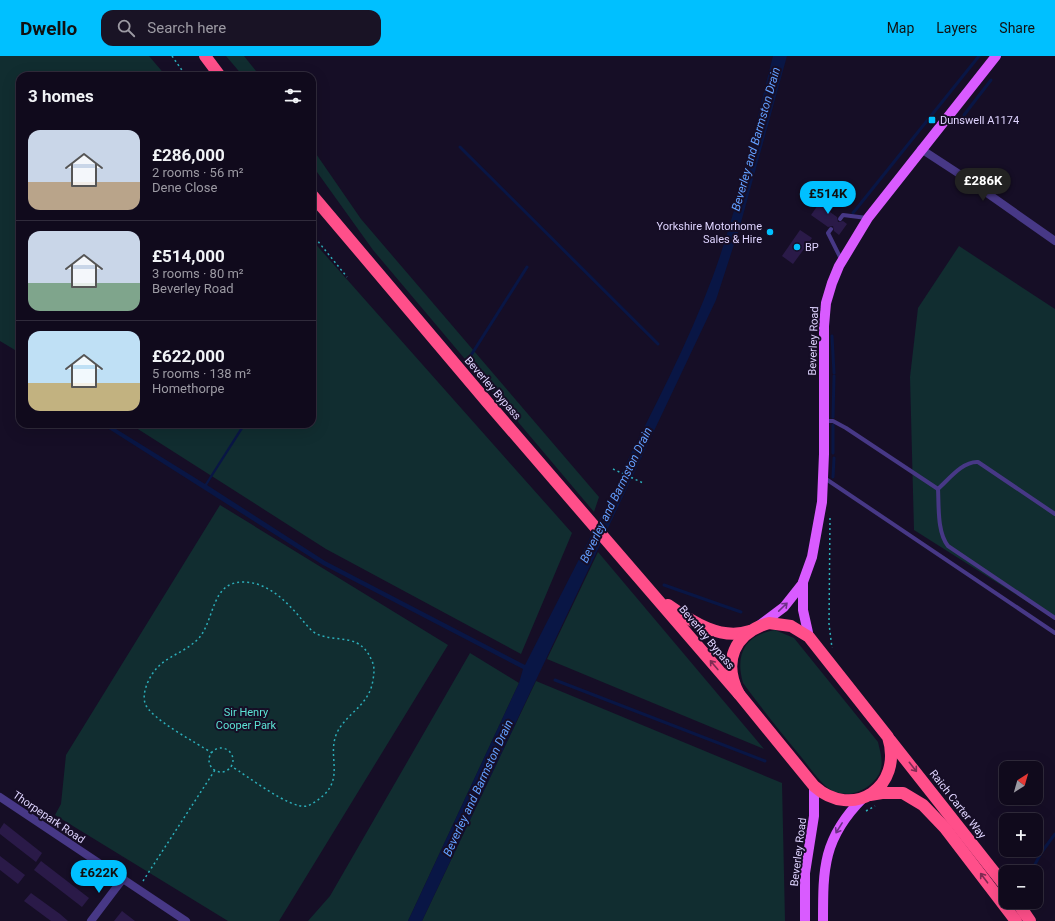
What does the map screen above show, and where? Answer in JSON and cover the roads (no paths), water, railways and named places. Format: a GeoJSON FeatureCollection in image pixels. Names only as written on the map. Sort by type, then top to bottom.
{"type":"FeatureCollection","features":[{"type":"Feature","properties":{"kind":"highway"},"geometry":{"type":"LineString","coordinates":[[205,56],[217,72]]}},
{"type":"Feature","properties":{"kind":"highway","name":"Beverley Bypass"},"geometry":{"type":"LineString","coordinates":[[316,200],[583,514],[739,694],[814,786],[824,795],[837,800],[869,800]]}},
{"type":"Feature","properties":{"kind":"highway","name":"Beverley Bypass"},"geometry":{"type":"LineString","coordinates":[[656,597],[692,620],[718,632],[740,634],[769,623],[791,626],[809,638]]}},
{"type":"Feature","properties":{"kind":"highway"},"geometry":{"type":"LineString","coordinates":[[739,694],[733,684],[731,660],[741,639],[754,628]]}},
{"type":"Feature","properties":{"kind":"highway","name":"Raich Carter Way"},"geometry":{"type":"LineString","coordinates":[[809,638],[999,878]]}},
{"type":"Feature","properties":{"kind":"highway"},"geometry":{"type":"LineString","coordinates":[[869,800],[883,783],[891,766],[892,756],[888,737]]}},
{"type":"Feature","properties":{"kind":"highway"},"geometry":{"type":"LineString","coordinates":[[869,800],[882,793],[903,793],[923,805],[945,828],[1016,921]]}},
{"type":"Feature","properties":{"kind":"highway"},"geometry":{"type":"LineString","coordinates":[[1022,909],[1030,921]]}},
{"type":"Feature","properties":{"kind":"main road","name":"Beverley Road"},"geometry":{"type":"LineString","coordinates":[[754,628],[784,607],[803,582],[812,557],[822,502],[824,326],[825,311],[832,284],[842,261],[868,218],[996,56]]}},
{"type":"Feature","properties":{"kind":"main road","name":"Beverley Road"},"geometry":{"type":"LineString","coordinates":[[803,582],[803,610],[809,638]]}},
{"type":"Feature","properties":{"kind":"main road","name":"Beverley Road"},"geometry":{"type":"LineString","coordinates":[[805,921],[805,873],[814,816],[814,786]]}},
{"type":"Feature","properties":{"kind":"main road"},"geometry":{"type":"LineString","coordinates":[[823,921],[823,876],[830,847],[844,820],[869,800]]}},
{"type":"Feature","properties":{"kind":"street"},"geometry":{"type":"LineString","coordinates":[[921,149],[1055,240]]}},
{"type":"Feature","properties":{"kind":"street","name":"Thorpepark Road"},"geometry":{"type":"LineString","coordinates":[[1,798],[122,880],[186,921]]}},
{"type":"Feature","properties":{"kind":"street"},"geometry":{"type":"LineString","coordinates":[[90,921],[122,880]]}},
{"type":"Feature","properties":{"kind":"lane"},"geometry":{"type":"LineString","coordinates":[[840,219],[843,215],[868,218]]}},
{"type":"Feature","properties":{"kind":"lane"},"geometry":{"type":"LineString","coordinates":[[831,229],[828,233],[842,261]]}},
{"type":"Feature","properties":{"kind":"lane"},"geometry":{"type":"LineString","coordinates":[[824,421],[833,421],[846,428],[938,489]]}},
{"type":"Feature","properties":{"kind":"lane"},"geometry":{"type":"LineString","coordinates":[[938,489],[966,465],[972,462],[978,462],[1055,514]]}},
{"type":"Feature","properties":{"kind":"lane"},"geometry":{"type":"LineString","coordinates":[[823,477],[1055,633]]}},
{"type":"Feature","properties":{"kind":"lane"},"geometry":{"type":"LineString","coordinates":[[938,489],[942,532],[944,541],[948,546],[1055,618]]}},
{"type":"Feature","properties":{"kind":"water","name":"Beverley and Barmston Drain"},"geometry":{"type":"Polygon","coordinates":[[[773,56],[787,56],[740,226],[716,300],[422,921],[408,921],[519,683],[523,669],[323,565],[107,428],[114,428],[205,484],[240,428],[243,428],[207,485],[325,561],[525,665],[620,479],[621,474],[658,401],[693,326],[713,276],[731,222],[773,56]]]}},
{"type":"Feature","properties":{"kind":"waterway"},"geometry":{"type":"LineString","coordinates":[[853,213],[979,56]]}},
{"type":"Feature","properties":{"kind":"waterway"},"geometry":{"type":"LineString","coordinates":[[964,115],[991,80]]}},
{"type":"Feature","properties":{"kind":"waterway"},"geometry":{"type":"LineString","coordinates":[[460,147],[658,344]]}},
{"type":"Feature","properties":{"kind":"waterway"},"geometry":{"type":"LineString","coordinates":[[468,360],[527,267]]}},
{"type":"Feature","properties":{"kind":"waterway"},"geometry":{"type":"LineString","coordinates":[[832,336],[834,373]]}},
{"type":"Feature","properties":{"kind":"waterway"},"geometry":{"type":"LineString","coordinates":[[833,417],[834,376]]}},
{"type":"Feature","properties":{"kind":"waterway"},"geometry":{"type":"LineString","coordinates":[[833,425],[833,453]]}},
{"type":"Feature","properties":{"kind":"waterway"},"geometry":{"type":"LineString","coordinates":[[833,477],[834,458]]}},
{"type":"Feature","properties":{"kind":"waterway"},"geometry":{"type":"LineString","coordinates":[[664,585],[741,612]]}},
{"type":"Feature","properties":{"kind":"waterway"},"geometry":{"type":"LineString","coordinates":[[555,680],[765,761]]}},
{"type":"Feature","properties":{"kind":"waterway"},"geometry":{"type":"LineString","coordinates":[[1035,865],[1041,853],[1055,834]]}},
{"type":"Feature","properties":{"kind":"place","name":"Dunswell A1174"},"geometry":{"type":"Point","coordinates":[932,120]}},
{"type":"Feature","properties":{"kind":"place","name":"Yorkshire Motorhome Sales & Hire"},"geometry":{"type":"Point","coordinates":[770,232]}},
{"type":"Feature","properties":{"kind":"place","name":"BP"},"geometry":{"type":"Point","coordinates":[797,247]}},
{"type":"Feature","properties":{"kind":"park label","name":"Sir Henry Cooper Park"},"geometry":{"type":"Point","coordinates":[246,718]}}]}
